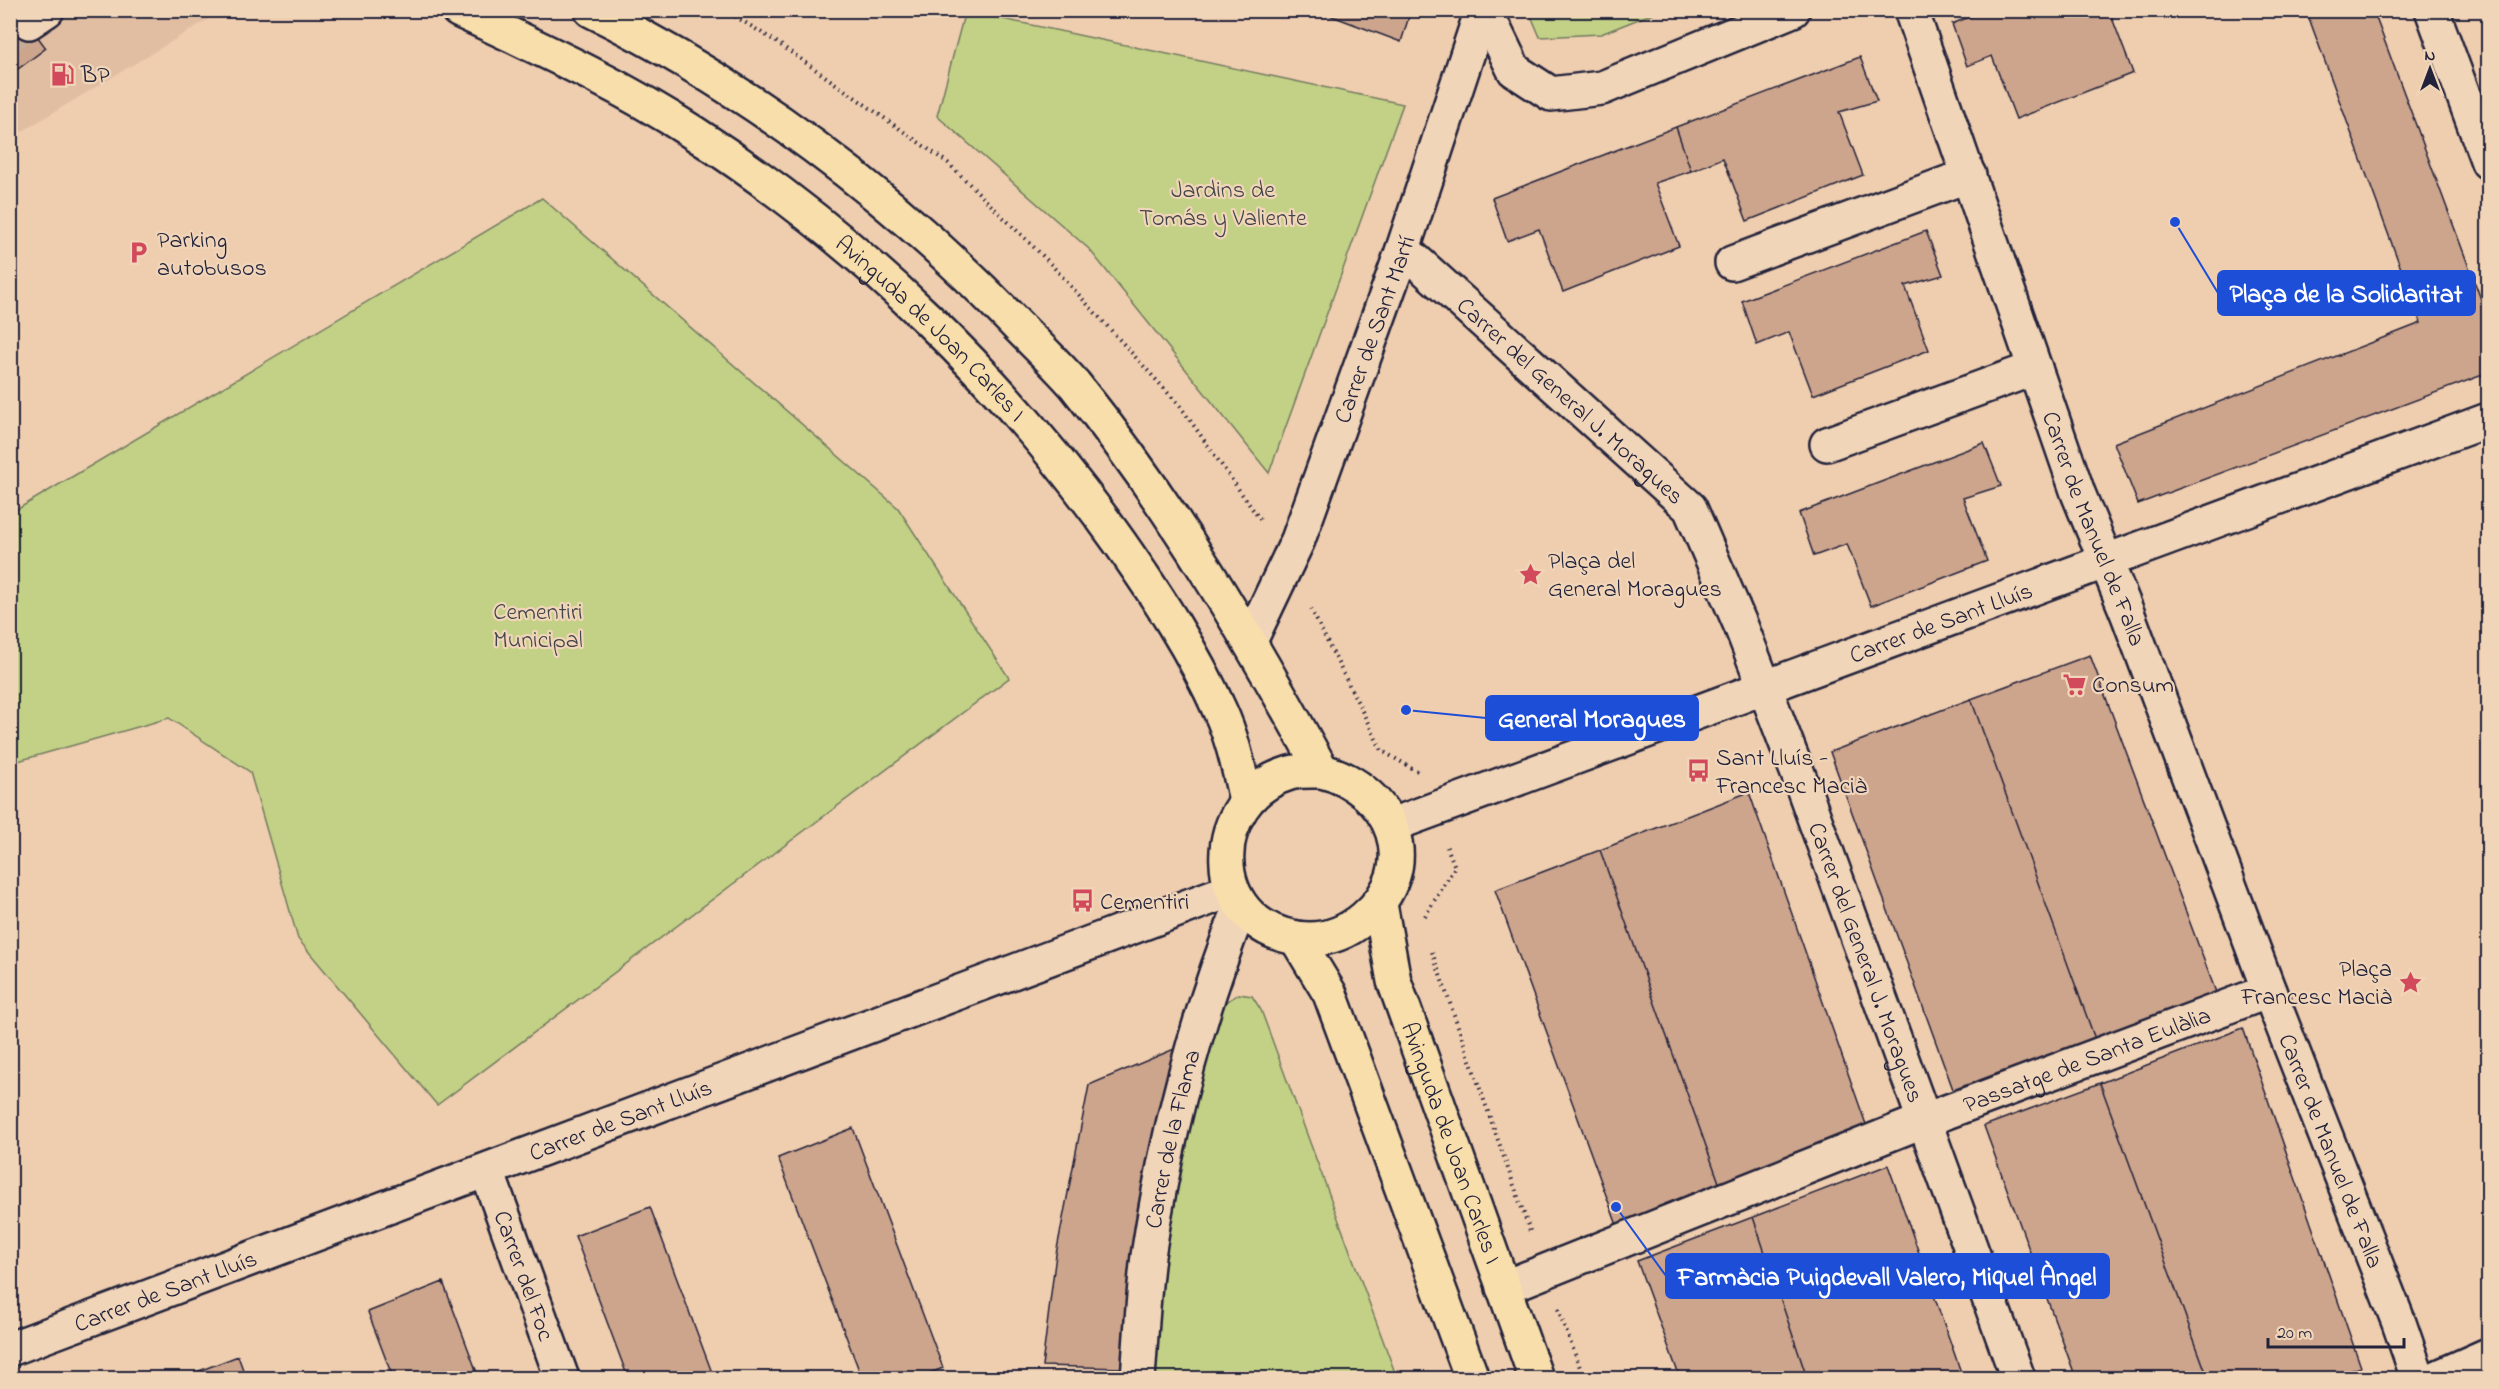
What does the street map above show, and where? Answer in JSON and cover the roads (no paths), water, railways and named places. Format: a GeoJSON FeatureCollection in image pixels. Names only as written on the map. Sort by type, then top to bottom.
{"type":"FeatureCollection","features":[{"type":"Feature","properties":{"kind":"main road","name":"Avinguda de Joan Carles I"},"geometry":{"type":"LineString","coordinates":[[458,10],[607,80],[694,133],[780,193],[841,241],[958,347],[1034,430],[1088,498],[1143,575],[1209,684],[1236,758],[1246,800]]}},
{"type":"Feature","properties":{"kind":"main road"},"geometry":{"type":"LineString","coordinates":[[591,10],[633,31],[723,84],[808,142],[863,184],[962,268],[1074,384],[1137,467],[1250,641],[1322,771]]}},
{"type":"Feature","properties":{"kind":"main road"},"geometry":{"type":"LineString","coordinates":[[1322,771],[1343,776],[1368,792],[1392,825],[1396,857],[1391,885],[1380,904],[1348,930],[1325,938],[1296,938],[1270,929],[1235,899],[1226,853],[1229,831],[1246,800],[1270,780],[1292,772],[1322,771]]}},
{"type":"Feature","properties":{"kind":"main road","name":"Avinguda de Joan Carles I"},"geometry":{"type":"LineString","coordinates":[[1380,904],[1394,981],[1536,1378]]}},
{"type":"Feature","properties":{"kind":"main road"},"geometry":{"type":"LineString","coordinates":[[1296,938],[1330,994],[1472,1378]]}},
{"type":"Feature","properties":{"kind":"street","name":"Carrer de Sant Martí"},"geometry":{"type":"LineString","coordinates":[[1250,641],[1298,540],[1403,249],[1483,10]]}},
{"type":"Feature","properties":{"kind":"street"},"geometry":{"type":"LineString","coordinates":[[1483,10],[1514,70],[1551,94],[1602,88],[1793,10]]}},
{"type":"Feature","properties":{"kind":"street","name":"Carrer de Manuel de Falla"},"geometry":{"type":"LineString","coordinates":[[1911,10],[2078,493],[2418,1378]]}},
{"type":"Feature","properties":{"kind":"street"},"geometry":{"type":"LineString","coordinates":[[2432,10],[2488,162]]}},
{"type":"Feature","properties":{"kind":"street"},"geometry":{"type":"LineString","coordinates":[[1732,263],[1969,174]]}},
{"type":"Feature","properties":{"kind":"street","name":"Carrer del General J. Moragues"},"geometry":{"type":"LineString","coordinates":[[1403,249],[1690,507],[1765,688],[2018,1378]]}},
{"type":"Feature","properties":{"kind":"street"},"geometry":{"type":"LineString","coordinates":[[1827,444],[2035,368]]}},
{"type":"Feature","properties":{"kind":"street","name":"Carrer de Sant Lluís"},"geometry":{"type":"LineString","coordinates":[[1392,825],[2488,420]]}},
{"type":"Feature","properties":{"kind":"street","name":"Carrer de Sant Lluís"},"geometry":{"type":"LineString","coordinates":[[10,1349],[487,1171],[1173,910],[1235,899]]}},
{"type":"Feature","properties":{"kind":"street","name":"Carrer de la Flama"},"geometry":{"type":"LineString","coordinates":[[1138,1378],[1148,1257],[1171,1127],[1235,899]]}},
{"type":"Feature","properties":{"kind":"street","name":"Passatge de Santa Eulàlia"},"geometry":{"type":"LineString","coordinates":[[1503,1288],[1925,1120],[2269,992]]}},
{"type":"Feature","properties":{"kind":"street","name":"Carrer del Foc"},"geometry":{"type":"LineString","coordinates":[[487,1171],[562,1378]]}},
{"type":"Feature","properties":{"kind":"street"},"geometry":{"type":"LineString","coordinates":[[2436,1378],[2488,1355]]}},
{"type":"Feature","properties":{"kind":"tunnel"},"geometry":{"type":"LineString","coordinates":[[10,36],[29,22]]}},
{"type":"Feature","properties":{"kind":"place","name":"BP"},"geometry":{"type":"Point","coordinates":[63,74]}},
{"type":"Feature","properties":{"kind":"place","name":"Plaça de la Solidaritat"},"geometry":{"type":"Point","coordinates":[2175,222]}},
{"type":"Feature","properties":{"kind":"place","name":"Parking autobusos"},"geometry":{"type":"Point","coordinates":[139,253]}},
{"type":"Feature","properties":{"kind":"place","name":"Plaça del General Moragues"},"geometry":{"type":"Point","coordinates":[1530,574]}},
{"type":"Feature","properties":{"kind":"place","name":"Consum"},"geometry":{"type":"Point","coordinates":[2074,684]}},
{"type":"Feature","properties":{"kind":"place","name":"General Moragues"},"geometry":{"type":"Point","coordinates":[1406,710]}},
{"type":"Feature","properties":{"kind":"place","name":"Sant Lluís - Francesc Macià"},"geometry":{"type":"Point","coordinates":[1698,771]}},
{"type":"Feature","properties":{"kind":"place","name":"Cementiri"},"geometry":{"type":"Point","coordinates":[1082,901]}},
{"type":"Feature","properties":{"kind":"place","name":"Plaça Francesc Macià"},"geometry":{"type":"Point","coordinates":[2410,982]}},
{"type":"Feature","properties":{"kind":"place","name":"Farmàcia Puigdevall Valero, Miquel Àngel"},"geometry":{"type":"Point","coordinates":[1616,1207]}},
{"type":"Feature","properties":{"kind":"park label","name":"Jardins de Tomás y Valiente"},"geometry":{"type":"Point","coordinates":[1223,203]}},
{"type":"Feature","properties":{"kind":"park label","name":"Cementiri Municipal"},"geometry":{"type":"Point","coordinates":[538,625]}}]}
